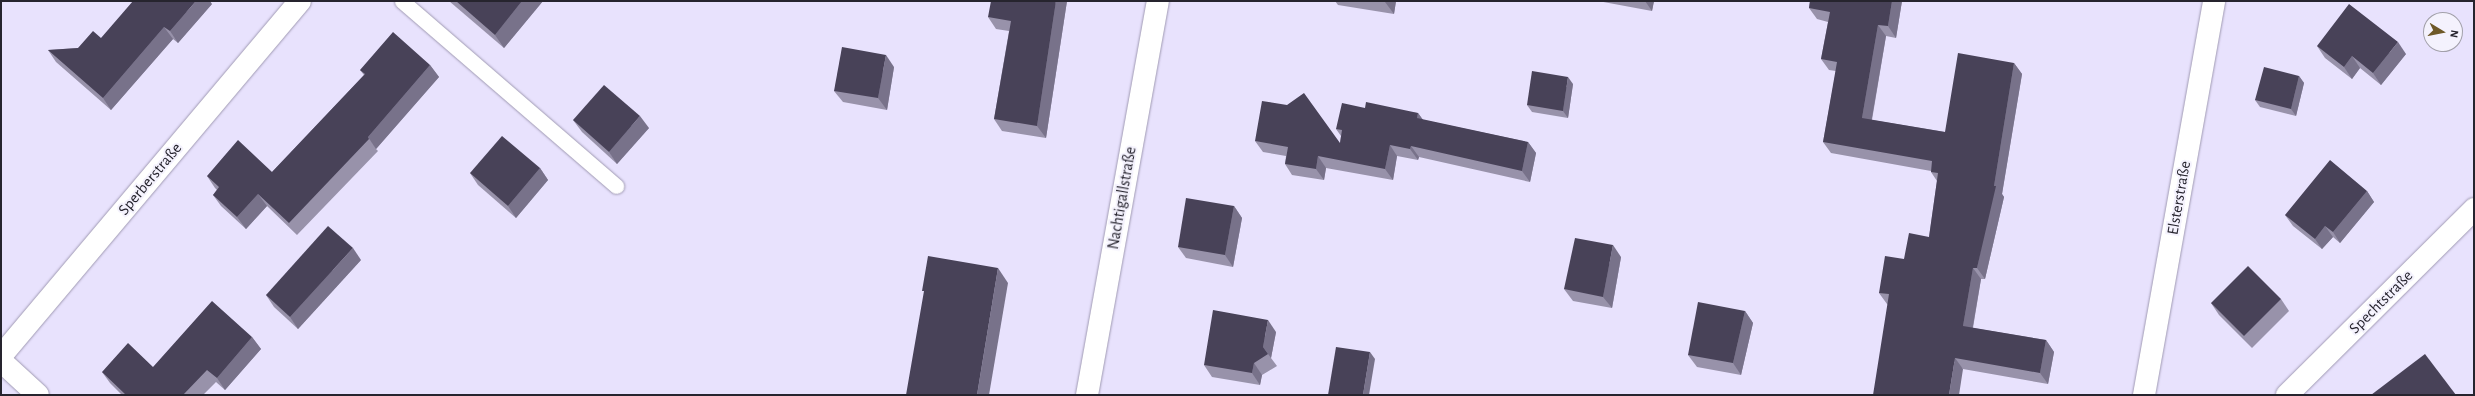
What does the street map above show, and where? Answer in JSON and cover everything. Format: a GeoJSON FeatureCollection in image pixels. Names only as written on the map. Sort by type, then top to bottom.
{"type":"FeatureCollection","features":[{"type":"Feature","properties":{"kind":"street","name":"Sperberstraße"},"geometry":{"type":"LineString","coordinates":[[1,356],[300,1]]}},
{"type":"Feature","properties":{"kind":"street","name":"Nachtigallstraße"},"geometry":{"type":"LineString","coordinates":[[1087,395],[1158,1]]}},
{"type":"Feature","properties":{"kind":"street","name":"Elsterstraße"},"geometry":{"type":"LineString","coordinates":[[2144,395],[2214,1]]}},
{"type":"Feature","properties":{"kind":"street","name":"Spechtstraße"},"geometry":{"type":"LineString","coordinates":[[2287,395],[2474,208]]}},
{"type":"Feature","properties":{"kind":"street"},"geometry":{"type":"LineString","coordinates":[[1,361],[38,395]]}},
{"type":"Feature","properties":{"kind":"lane"},"geometry":{"type":"LineString","coordinates":[[402,1],[616,186]]}},
{"type":"Feature","properties":{"kind":"building"},"geometry":{"type":"Polygon","coordinates":[[[133,1],[196,1],[170,31],[164,27],[103,98],[48,50],[78,48],[93,31],[101,38],[133,1]]]}},
{"type":"Feature","properties":{"kind":"building"},"geometry":{"type":"Polygon","coordinates":[[[456,1],[522,1],[495,35],[456,1]]]}},
{"type":"Feature","properties":{"kind":"building"},"geometry":{"type":"Polygon","coordinates":[[[991,1],[1056,1],[1037,126],[994,119],[1011,21],[988,17],[991,1]]]}},
{"type":"Feature","properties":{"kind":"building"},"geometry":{"type":"Polygon","coordinates":[[[1810,1],[1892,1],[1888,26],[1878,25],[1862,118],[1945,132],[1958,53],[2014,63],[1994,186],[1996,186],[1977,268],[1973,268],[1963,326],[2046,340],[2040,373],[1955,358],[1949,395],[1873,395],[1889,294],[1879,293],[1885,256],[1904,259],[1909,233],[1929,237],[1938,173],[1931,172],[1932,161],[1823,142],[1837,62],[1821,59],[1830,12],[1809,8],[1810,1]]]}},
{"type":"Feature","properties":{"kind":"building"},"geometry":{"type":"Polygon","coordinates":[[[2349,4],[2398,42],[2373,73],[2352,56],[2344,67],[2317,46],[2349,4]]]}},
{"type":"Feature","properties":{"kind":"building"},"geometry":{"type":"Polygon","coordinates":[[[393,32],[430,65],[368,137],[369,139],[289,223],[258,194],[237,217],[213,195],[219,187],[207,176],[238,140],[272,172],[365,74],[360,70],[393,32]]]}},
{"type":"Feature","properties":{"kind":"building"},"geometry":{"type":"Polygon","coordinates":[[[842,47],[886,55],[878,98],[834,91],[842,47]]]}},
{"type":"Feature","properties":{"kind":"building"},"geometry":{"type":"Polygon","coordinates":[[[2264,67],[2299,76],[2291,109],[2255,100],[2264,67]]]}},
{"type":"Feature","properties":{"kind":"building"},"geometry":{"type":"Polygon","coordinates":[[[1532,71],[1568,77],[1563,111],[1527,105],[1532,71]]]}},
{"type":"Feature","properties":{"kind":"building"},"geometry":{"type":"Polygon","coordinates":[[[604,85],[640,116],[609,152],[573,120],[604,85]]]}},
{"type":"Feature","properties":{"kind":"building"},"geometry":{"type":"Polygon","coordinates":[[[1304,93],[1340,143],[1342,130],[1336,129],[1342,103],[1365,108],[1366,102],[1418,113],[1417,118],[1528,142],[1522,171],[1411,146],[1410,149],[1390,145],[1385,169],[1318,156],[1316,169],[1285,164],[1288,147],[1255,141],[1262,101],[1287,105],[1304,93]]]}},
{"type":"Feature","properties":{"kind":"building"},"geometry":{"type":"Polygon","coordinates":[[[502,136],[540,168],[508,206],[470,173],[502,136]]]}},
{"type":"Feature","properties":{"kind":"building"},"geometry":{"type":"Polygon","coordinates":[[[2330,160],[2367,191],[2333,232],[2325,226],[2315,239],[2285,215],[2330,160]]]}},
{"type":"Feature","properties":{"kind":"building"},"geometry":{"type":"Polygon","coordinates":[[[1186,198],[1234,206],[1225,255],[1178,247],[1186,198]]]}},
{"type":"Feature","properties":{"kind":"building"},"geometry":{"type":"Polygon","coordinates":[[[328,226],[353,248],[290,317],[266,295],[328,226]]]}},
{"type":"Feature","properties":{"kind":"building"},"geometry":{"type":"Polygon","coordinates":[[[1575,238],[1613,245],[1603,297],[1564,289],[1575,238]]]}},
{"type":"Feature","properties":{"kind":"building"},"geometry":{"type":"Polygon","coordinates":[[[928,256],[998,268],[977,395],[906,395],[924,291],[922,291],[928,256]]]}},
{"type":"Feature","properties":{"kind":"building"},"geometry":{"type":"Polygon","coordinates":[[[2248,266],[2281,299],[2244,336],[2211,303],[2248,266]]]}},
{"type":"Feature","properties":{"kind":"building"},"geometry":{"type":"Polygon","coordinates":[[[212,301],[252,337],[217,378],[207,370],[183,395],[126,395],[102,372],[128,343],[153,367],[212,301]]]}},
{"type":"Feature","properties":{"kind":"building"},"geometry":{"type":"Polygon","coordinates":[[[1698,302],[1745,311],[1733,363],[1688,355],[1698,302]]]}},
{"type":"Feature","properties":{"kind":"building"},"geometry":{"type":"Polygon","coordinates":[[[1213,310],[1268,320],[1263,347],[1268,354],[1254,363],[1252,373],[1204,365],[1213,310]]]}},
{"type":"Feature","properties":{"kind":"building"},"geometry":{"type":"Polygon","coordinates":[[[1336,347],[1370,352],[1363,395],[1328,395],[1336,347]]]}},
{"type":"Feature","properties":{"kind":"building"},"geometry":{"type":"Polygon","coordinates":[[[2425,354],[2456,395],[2371,395],[2425,354]]]}}]}
